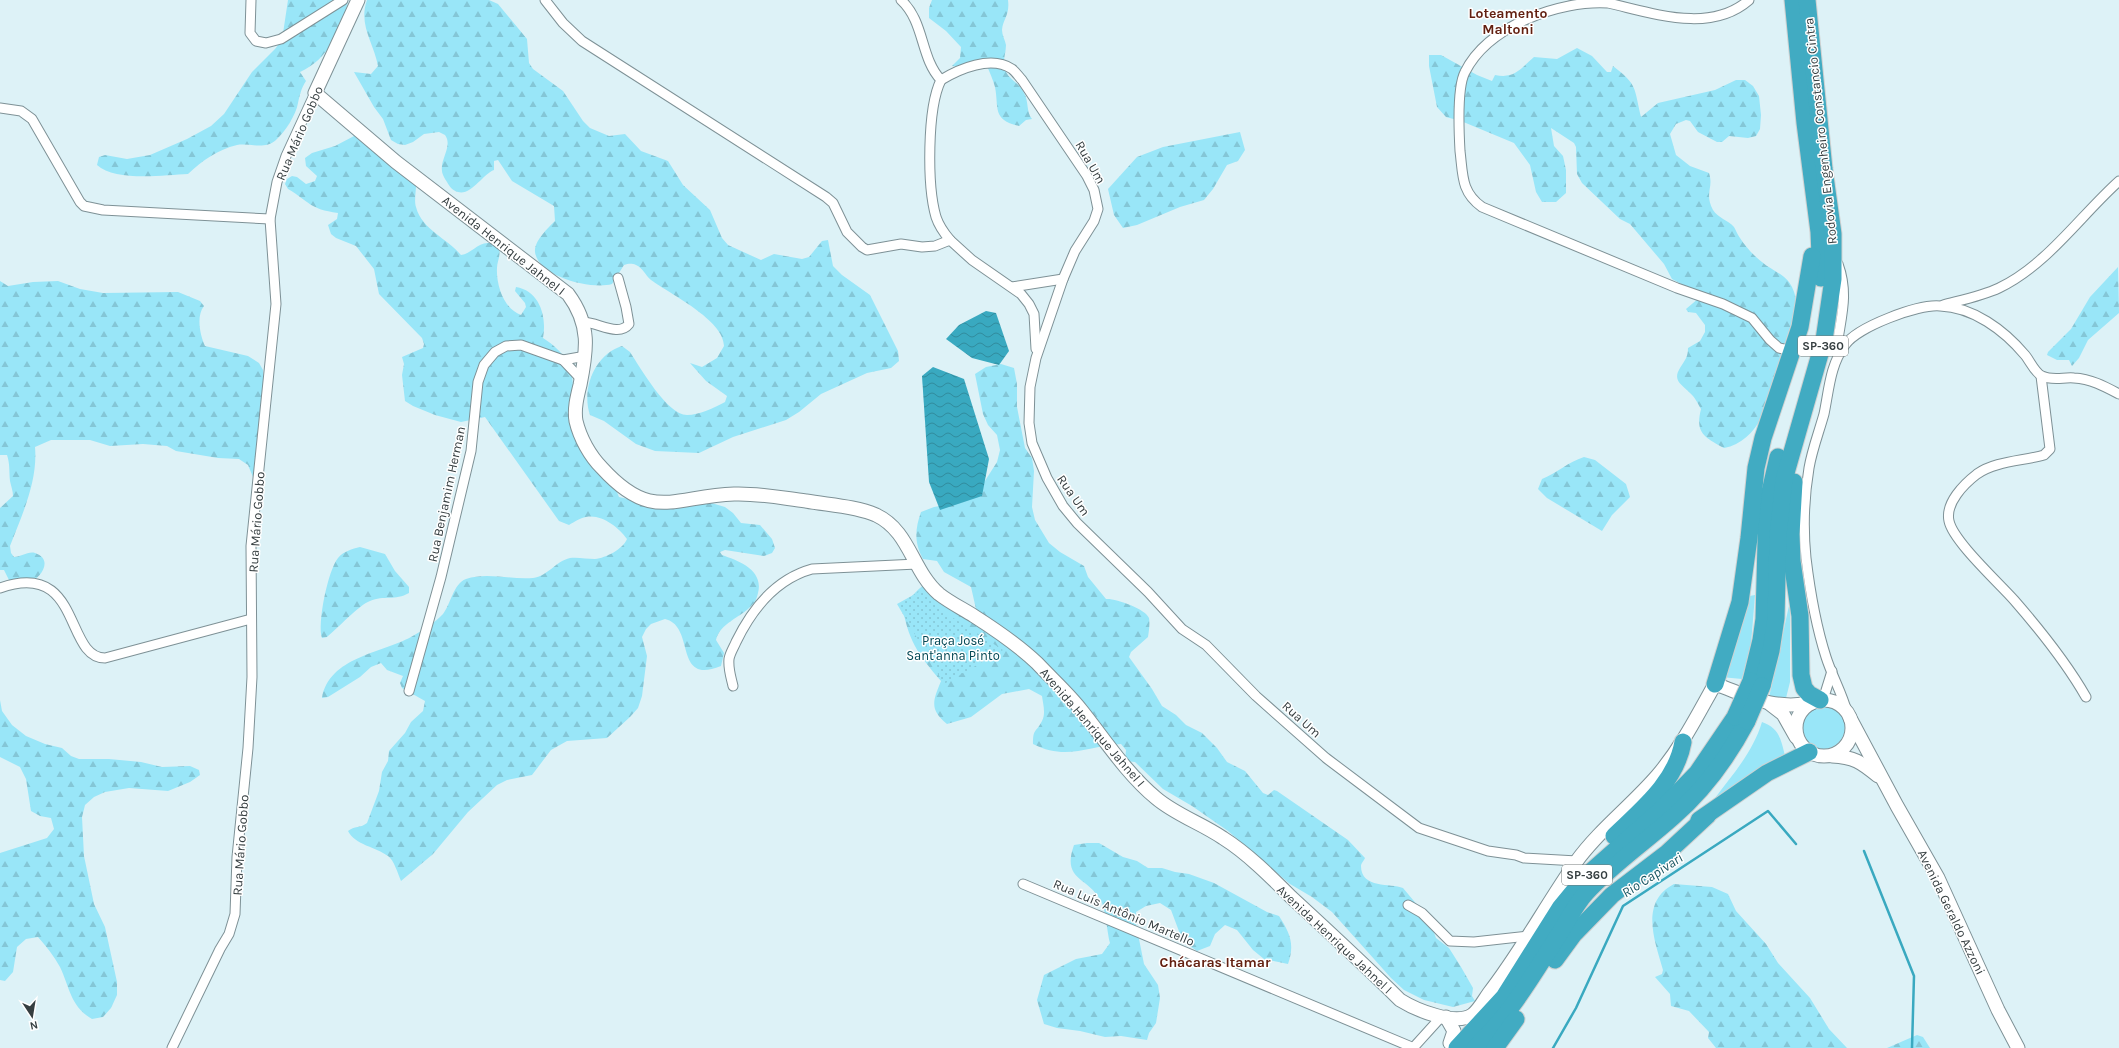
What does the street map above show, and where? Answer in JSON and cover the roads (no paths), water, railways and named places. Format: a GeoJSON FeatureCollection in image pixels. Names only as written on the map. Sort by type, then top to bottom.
{"type":"FeatureCollection","features":[{"type":"Feature","properties":{"kind":"highway","name":"Rodovia Engenheiro Constancio Cintra"},"geometry":{"type":"LineString","coordinates":[[1756,683],[1764,619],[1767,512],[1772,479],[1805,369],[1819,304],[1821,258],[1805,123],[1793,0]]}},
{"type":"Feature","properties":{"kind":"highway","name":"Rodovia Engenheiro Constancio Cintra"},"geometry":{"type":"LineString","coordinates":[[1756,683],[1771,651],[1776,618],[1778,535],[1782,487],[1791,449],[1824,340],[1833,279],[1833,234],[1824,169],[1807,0]]}},
{"type":"Feature","properties":{"kind":"highway"},"geometry":{"type":"LineString","coordinates":[[1715,684],[1733,631],[1744,582],[1756,468],[1765,432],[1800,327],[1810,271],[1815,202]]}},
{"type":"Feature","properties":{"kind":"highway"},"geometry":{"type":"LineString","coordinates":[[1818,701],[1804,688],[1801,675],[1800,616],[1792,561],[1792,502],[1800,448],[1832,338],[1838,291],[1838,264],[1833,234]]}},
{"type":"Feature","properties":{"kind":"highway","name":"SP-360"},"geometry":{"type":"LineString","coordinates":[[1475,1048],[1500,1023],[1516,1002],[1563,915],[1588,874],[1665,806],[1697,773],[1741,719],[1756,683]]}},
{"type":"Feature","properties":{"kind":"highway"},"geometry":{"type":"LineString","coordinates":[[1563,915],[1581,872],[1672,775],[1680,757],[1683,742]]}},
{"type":"Feature","properties":{"kind":"highway"},"geometry":{"type":"LineString","coordinates":[[1563,915],[1634,864],[1708,815],[1803,746]]}},
{"type":"Feature","properties":{"kind":"highway"},"geometry":{"type":"LineString","coordinates":[[1495,1048],[1530,1000],[1551,965],[1574,934],[1612,895],[1667,853],[1708,815]]}},
{"type":"Feature","properties":{"kind":"highway","name":"SP-360"},"geometry":{"type":"LineString","coordinates":[[1451,1046],[1504,997],[1563,915]]}},
{"type":"Feature","properties":{"kind":"highway"},"geometry":{"type":"LineString","coordinates":[[1451,1046],[1466,1027],[1472,1015]]}},
{"type":"Feature","properties":{"kind":"street"},"geometry":{"type":"LineString","coordinates":[[251,0],[250,33],[256,41],[266,43],[282,39],[343,0]]}},
{"type":"Feature","properties":{"kind":"street","name":"Rua Mário Gobbo"},"geometry":{"type":"LineString","coordinates":[[172,1048],[220,949],[229,934],[236,914],[238,857],[251,714],[253,515],[276,304],[270,219],[277,182],[286,156],[358,0]]}},
{"type":"Feature","properties":{"kind":"street"},"geometry":{"type":"LineString","coordinates":[[546,0],[563,23],[582,41],[826,197],[833,203],[847,232],[862,247],[868,250],[901,244],[922,247],[935,246],[950,240]]}},
{"type":"Feature","properties":{"kind":"street"},"geometry":{"type":"LineString","coordinates":[[901,0],[916,20],[930,64],[941,80],[933,106],[930,184],[936,218],[941,230],[950,240],[972,260],[1012,287],[1029,304],[1034,314],[1036,358]]}},
{"type":"Feature","properties":{"kind":"street"},"geometry":{"type":"LineString","coordinates":[[1749,0],[1741,7],[1727,14],[1694,19],[1596,2],[1547,11],[1524,19],[1505,30],[1485,48],[1464,73],[1461,86],[1459,141],[1463,177],[1466,191],[1471,199],[1482,207],[1677,288],[1723,304],[1752,318],[1770,340],[1779,348],[1793,351]]}},
{"type":"Feature","properties":{"kind":"street","name":"Rua Um"},"geometry":{"type":"LineString","coordinates":[[941,80],[956,71],[976,65],[992,64],[1012,69],[1022,80],[1087,176],[1094,190],[1098,209],[1094,221],[1075,251],[1063,279],[1036,358],[1030,387],[1029,423],[1032,443],[1047,478],[1064,506],[1077,523],[1148,592],[1182,629],[1206,645],[1256,696],[1326,758],[1418,828],[1488,852],[1516,855],[1524,858],[1577,861]]}},
{"type":"Feature","properties":{"kind":"street","name":"Avenida Henrique Jahnel I"},"geometry":{"type":"LineString","coordinates":[[315,93],[396,162],[568,294],[577,306],[584,322],[586,338],[586,356],[575,410],[576,421],[581,436],[601,467],[632,495],[646,501],[675,503],[733,494],[757,494],[855,509],[874,514],[897,530],[926,579],[939,594],[999,632],[1033,660],[1080,708],[1109,746],[1155,798],[1186,819],[1224,838],[1272,879],[1400,1000],[1414,1008],[1444,1017],[1460,1018],[1472,1015]]}},
{"type":"Feature","properties":{"kind":"street"},"geometry":{"type":"LineString","coordinates":[[0,108],[21,111],[32,119],[80,202],[84,206],[103,210],[270,219]]}},
{"type":"Feature","properties":{"kind":"street"},"geometry":{"type":"LineString","coordinates":[[1472,1015],[1505,972],[1577,861],[1605,828],[1656,776],[1683,742],[1715,684],[1770,704],[1783,714],[1803,746],[1816,756],[1832,756],[1847,745],[1852,732],[1849,715],[1821,638],[1806,559],[1804,509],[1809,466],[1824,414],[1832,373],[1838,355],[1846,343],[1853,337],[1894,316],[1915,308],[1940,306],[1991,292],[2010,282],[2040,259],[2119,181]]}},
{"type":"Feature","properties":{"kind":"street"},"geometry":{"type":"LineString","coordinates":[[1838,264],[1844,279],[1845,290],[1838,341],[1838,355]]}},
{"type":"Feature","properties":{"kind":"street"},"geometry":{"type":"LineString","coordinates":[[584,322],[595,323],[616,331],[622,330],[629,324],[628,313],[618,278]]}},
{"type":"Feature","properties":{"kind":"street"},"geometry":{"type":"LineString","coordinates":[[1012,287],[1063,279]]}},
{"type":"Feature","properties":{"kind":"street"},"geometry":{"type":"LineString","coordinates":[[1940,306],[1973,314],[1984,320],[2020,350],[2041,376],[2050,449],[2044,455],[1992,467],[1978,474],[1957,494],[1952,502],[1949,521],[1958,540],[2010,595],[2059,654],[2086,697]]}},
{"type":"Feature","properties":{"kind":"street","name":"Rua Benjamim Herman"},"geometry":{"type":"LineString","coordinates":[[409,691],[441,577],[471,451],[478,382],[484,365],[495,352],[506,346],[521,345],[563,360]]}},
{"type":"Feature","properties":{"kind":"street"},"geometry":{"type":"LineString","coordinates":[[563,360],[586,356]]}},
{"type":"Feature","properties":{"kind":"street"},"geometry":{"type":"LineString","coordinates":[[563,360],[581,379]]}},
{"type":"Feature","properties":{"kind":"street"},"geometry":{"type":"LineString","coordinates":[[2041,376],[2051,378],[2085,379],[2100,383],[2119,394]]}},
{"type":"Feature","properties":{"kind":"street"},"geometry":{"type":"LineString","coordinates":[[733,686],[729,672],[729,658],[747,620],[778,585],[797,573],[812,569],[917,564]]}},
{"type":"Feature","properties":{"kind":"street"},"geometry":{"type":"LineString","coordinates":[[0,588],[25,581],[40,583],[49,588],[58,597],[86,646],[94,656],[98,658],[105,658],[251,619]]}},
{"type":"Feature","properties":{"kind":"street"},"geometry":{"type":"LineString","coordinates":[[1803,746],[1796,723],[1802,711],[1818,701],[1832,671]]}},
{"type":"Feature","properties":{"kind":"street"},"geometry":{"type":"LineString","coordinates":[[1770,704],[1798,705],[1818,701],[1838,704],[1849,715]]}},
{"type":"Feature","properties":{"kind":"street","name":"Avenida Geraldo Azzoni"},"geometry":{"type":"LineString","coordinates":[[1849,715],[1882,779],[1938,878],[1998,1010],[2018,1048]]}},
{"type":"Feature","properties":{"kind":"street","name":"Avenida Geraldo Azzoni"},"geometry":{"type":"LineString","coordinates":[[1832,756],[1849,757],[1861,762],[1882,779]]}},
{"type":"Feature","properties":{"kind":"street","name":"Rua Luís Antônio Martello"},"geometry":{"type":"LineString","coordinates":[[1023,884],[1414,1048]]}},
{"type":"Feature","properties":{"kind":"street"},"geometry":{"type":"LineString","coordinates":[[1408,905],[1422,913],[1450,941],[1474,942],[1528,936]]}},
{"type":"Feature","properties":{"kind":"street"},"geometry":{"type":"LineString","coordinates":[[1511,938],[1519,950]]}},
{"type":"Feature","properties":{"kind":"street"},"geometry":{"type":"LineString","coordinates":[[1414,1048],[1444,1017],[1454,1031],[1451,1046]]}},
{"type":"Feature","properties":{"kind":"water"},"geometry":{"type":"Polygon","coordinates":[[[986,311],[996,313],[1009,351],[999,365],[972,358],[946,339],[959,325],[986,311]]]}},
{"type":"Feature","properties":{"kind":"water"},"geometry":{"type":"Polygon","coordinates":[[[933,367],[964,379],[989,459],[982,496],[940,510],[929,482],[922,376],[933,367]]]}},
{"type":"Feature","properties":{"kind":"waterway","name":"Rio Capivari"},"geometry":{"type":"LineString","coordinates":[[1553,1048],[1576,1008],[1623,906],[1768,811],[1796,844]]}},
{"type":"Feature","properties":{"kind":"waterway","name":"Rio Capivari"},"geometry":{"type":"LineString","coordinates":[[1864,851],[1914,976],[1912,1048]]}},
{"type":"Feature","properties":{"kind":"district","name":"Loteamento Maltoni"},"geometry":{"type":"Point","coordinates":[1508,22]}},
{"type":"Feature","properties":{"kind":"district","name":"Chácaras Itamar"},"geometry":{"type":"Point","coordinates":[1215,962]}},
{"type":"Feature","properties":{"kind":"park label","name":"Praça José Sant'anna Pinto"},"geometry":{"type":"Point","coordinates":[953,648]}}]}
